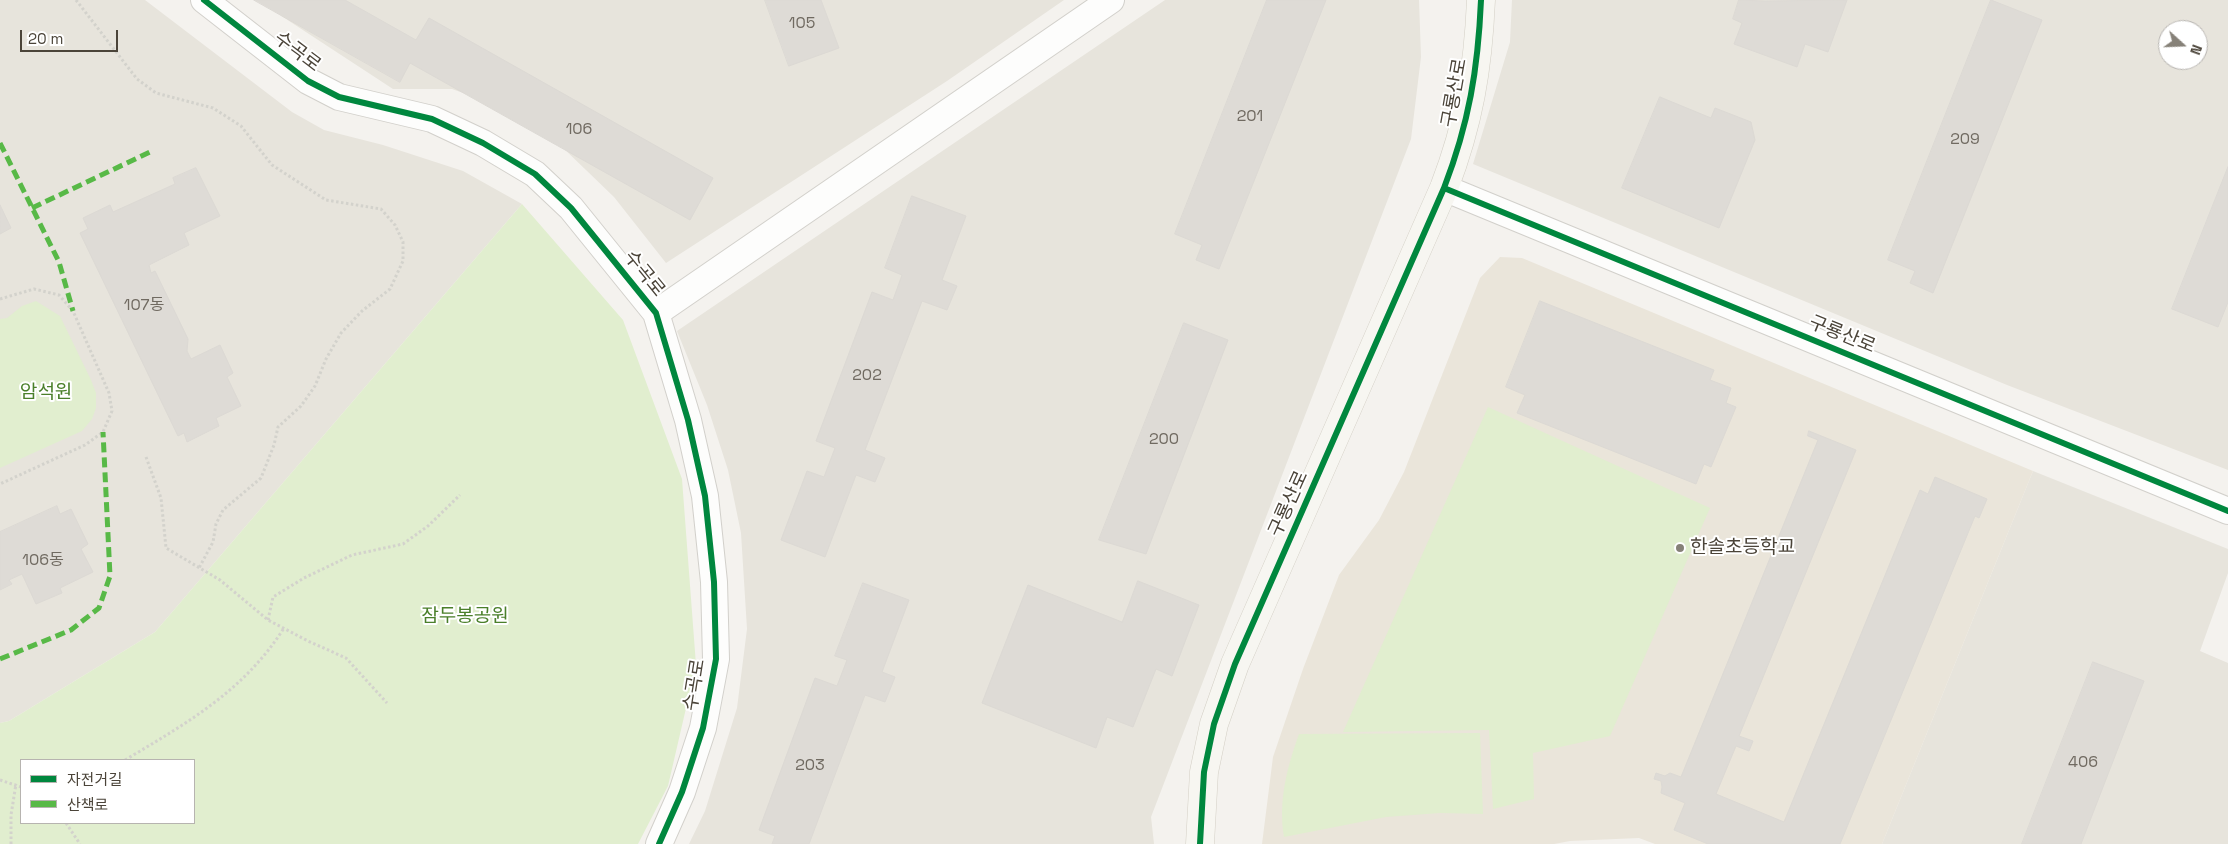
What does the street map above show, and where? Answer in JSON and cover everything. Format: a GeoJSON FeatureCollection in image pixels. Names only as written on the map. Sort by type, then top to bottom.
{"type":"FeatureCollection","features":[{"type":"Feature","properties":{"kind":"street","name":"수곡로"},"geometry":{"type":"LineString","coordinates":[[204,0],[308,81],[339,97],[432,119],[483,143],[535,174],[571,208],[656,313],[688,420],[705,496],[714,582],[716,659],[703,728],[682,792],[658,844]]}},
{"type":"Feature","properties":{"kind":"street"},"geometry":{"type":"LineString","coordinates":[[656,313],[1111,0]]}},
{"type":"Feature","properties":{"kind":"street","name":"구룡산로"},"geometry":{"type":"LineString","coordinates":[[1200,844],[1204,772],[1214,724],[1235,664],[1444,188],[1458,151],[1470,102],[1479,35],[1480,0]]}},
{"type":"Feature","properties":{"kind":"street","name":"구룡산로"},"geometry":{"type":"LineString","coordinates":[[1444,188],[2228,511]]}},
{"type":"Feature","properties":{"kind":"path"},"geometry":{"type":"LineString","coordinates":[[76,0],[137,79],[156,93],[213,108],[220,112],[241,126],[272,165],[326,200],[380,209],[395,225],[403,242],[403,261],[390,289],[362,311],[341,333],[326,359],[316,386],[302,406],[278,428],[274,445],[261,478],[223,510],[216,524],[213,542],[200,568]]}},
{"type":"Feature","properties":{"kind":"path"},"geometry":{"type":"LineString","coordinates":[[0,299],[34,289],[59,295],[73,311],[109,393],[112,411],[103,432],[85,444],[0,484]]}},
{"type":"Feature","properties":{"kind":"path"},"geometry":{"type":"LineString","coordinates":[[146,457],[161,498],[166,548],[220,580],[268,620],[346,658],[387,703]]}},
{"type":"Feature","properties":{"kind":"path"},"geometry":{"type":"LineString","coordinates":[[268,620],[273,596],[304,578],[352,555],[403,544],[428,526],[460,495]]}},
{"type":"Feature","properties":{"kind":"path"},"geometry":{"type":"LineString","coordinates":[[127,759],[184,726],[233,689],[270,651],[284,628]]}},
{"type":"Feature","properties":{"kind":"path"},"geometry":{"type":"LineString","coordinates":[[0,780],[20,786]]}},
{"type":"Feature","properties":{"kind":"path"},"geometry":{"type":"LineString","coordinates":[[10,844],[11,815],[16,784]]}},
{"type":"Feature","properties":{"kind":"path"},"geometry":{"type":"LineString","coordinates":[[67,824],[80,844]]}},
{"type":"Feature","properties":{"kind":"shaded area"},"geometry":{"type":"Polygon","coordinates":[[[0,0],[145,0],[292,112],[324,130],[383,145],[463,171],[522,204],[155,632],[9,721],[0,723],[0,0]]]}},
{"type":"Feature","properties":{"kind":"shaded area"},"geometry":{"type":"Polygon","coordinates":[[[257,0],[1064,0],[947,81],[666,263],[614,197],[559,144],[508,109],[452,89],[393,89],[257,0]]]}},
{"type":"Feature","properties":{"kind":"shaded area"},"geometry":{"type":"Polygon","coordinates":[[[1165,0],[1419,0],[1421,57],[1411,139],[1151,817],[1154,844],[689,844],[705,811],[737,708],[747,629],[741,533],[728,470],[707,405],[677,331],[1165,0]]]}},
{"type":"Feature","properties":{"kind":"shaded area"},"geometry":{"type":"Polygon","coordinates":[[[1512,0],[2228,0],[2228,470],[2007,385],[1473,164],[1510,42],[1512,0]]]}},
{"type":"Feature","properties":{"kind":"shaded area","name":"한솔초등학교"},"geometry":{"type":"Polygon","coordinates":[[[1500,257],[1522,258],[2033,471],[1882,844],[1655,844],[1639,838],[1570,841],[1554,844],[1262,844],[1273,757],[1303,669],[1339,575],[1379,520],[1404,472],[1480,278],[1500,257]]]}},
{"type":"Feature","properties":{"kind":"shaded area"},"geometry":{"type":"Polygon","coordinates":[[[2033,471],[2228,549],[2228,573],[2200,651],[2228,663],[2228,844],[1882,844],[2033,471]]]}},
{"type":"Feature","properties":{"kind":"green space","name":"잠두봉공원"},"geometry":{"type":"Polygon","coordinates":[[[522,204],[623,320],[682,479],[696,665],[668,786],[638,844],[0,844],[0,723],[9,721],[155,632],[522,204]]]}},
{"type":"Feature","properties":{"kind":"green space","name":"암석원"},"geometry":{"type":"Polygon","coordinates":[[[36,301],[60,316],[91,380],[96,393],[96,408],[92,419],[82,431],[0,468],[0,319],[7,318],[22,306],[36,301]]]}},
{"type":"Feature","properties":{"kind":"green space"},"geometry":{"type":"Polygon","coordinates":[[[1488,407],[1710,508],[1610,736],[1533,753],[1534,799],[1493,809],[1489,730],[1343,732],[1488,407]]]}},
{"type":"Feature","properties":{"kind":"green space"},"geometry":{"type":"Polygon","coordinates":[[[1480,733],[1483,814],[1440,813],[1386,817],[1284,837],[1282,824],[1283,798],[1291,759],[1299,734],[1480,733]]]}},
{"type":"Feature","properties":{"kind":"building"},"geometry":{"type":"Polygon","coordinates":[[[254,0],[345,0],[416,40],[429,18],[713,178],[690,220],[410,63],[400,82],[254,0]]]}},
{"type":"Feature","properties":{"kind":"building"},"geometry":{"type":"Polygon","coordinates":[[[765,0],[821,0],[839,48],[789,66],[765,0]]]}},
{"type":"Feature","properties":{"kind":"building"},"geometry":{"type":"Polygon","coordinates":[[[1267,0],[1326,0],[1219,269],[1196,260],[1202,245],[1175,234],[1267,0]]]}},
{"type":"Feature","properties":{"kind":"building"},"geometry":{"type":"Polygon","coordinates":[[[1739,0],[1847,0],[1828,52],[1805,44],[1797,67],[1734,44],[1742,23],[1733,19],[1739,0]]]}},
{"type":"Feature","properties":{"kind":"building"},"geometry":{"type":"Polygon","coordinates":[[[1991,0],[2042,20],[1933,293],[1910,283],[1915,271],[1888,260],[1991,0]]]}},
{"type":"Feature","properties":{"kind":"building"},"geometry":{"type":"Polygon","coordinates":[[[1660,97],[1711,118],[1715,108],[1751,122],[1755,140],[1719,228],[1622,188],[1660,97]]]}},
{"type":"Feature","properties":{"kind":"building"},"geometry":{"type":"Polygon","coordinates":[[[2228,167],[2228,302],[2218,327],[2172,309],[2228,167]]]}},
{"type":"Feature","properties":{"kind":"building"},"geometry":{"type":"Polygon","coordinates":[[[196,168],[220,216],[184,233],[189,245],[149,265],[151,273],[155,271],[188,339],[187,351],[191,359],[220,345],[233,373],[227,377],[241,406],[216,418],[219,426],[187,442],[184,433],[178,436],[80,233],[88,229],[83,218],[110,205],[113,212],[175,184],[173,178],[196,168]]]}},
{"type":"Feature","properties":{"kind":"building"},"geometry":{"type":"Polygon","coordinates":[[[912,196],[966,216],[942,280],[957,286],[947,310],[922,301],[865,450],[885,458],[875,482],[856,475],[825,557],[781,540],[807,471],[824,477],[835,448],[816,441],[872,292],[893,300],[902,275],[885,268],[912,196]]]}},
{"type":"Feature","properties":{"kind":"building"},"geometry":{"type":"Polygon","coordinates":[[[0,205],[11,228],[0,234],[0,205]]]}},
{"type":"Feature","properties":{"kind":"building"},"geometry":{"type":"Polygon","coordinates":[[[1540,301],[1714,370],[1710,380],[1731,388],[1726,403],[1736,407],[1711,467],[1704,464],[1696,484],[1517,413],[1525,395],[1506,387],[1540,301]]]}},
{"type":"Feature","properties":{"kind":"building"},"geometry":{"type":"Polygon","coordinates":[[[1184,323],[1228,340],[1146,554],[1099,540],[1184,323]]]}},
{"type":"Feature","properties":{"kind":"building"},"geometry":{"type":"Polygon","coordinates":[[[1809,431],[1856,450],[1739,736],[1753,741],[1749,751],[1736,746],[1716,794],[1784,822],[1920,490],[1928,494],[1935,477],[1987,499],[1979,518],[1975,516],[1840,844],[1708,844],[1674,830],[1685,803],[1661,793],[1661,781],[1654,779],[1656,773],[1665,776],[1670,773],[1681,777],[1818,440],[1808,436],[1809,431]]]}},
{"type":"Feature","properties":{"kind":"building"},"geometry":{"type":"Polygon","coordinates":[[[57,506],[60,514],[71,509],[88,544],[81,549],[93,572],[60,588],[62,593],[36,604],[22,574],[9,580],[12,584],[0,590],[0,532],[57,506]]]}},
{"type":"Feature","properties":{"kind":"building"},"geometry":{"type":"Polygon","coordinates":[[[1138,581],[1199,605],[1172,676],[1156,669],[1133,727],[1107,717],[1096,748],[982,703],[1028,585],[1122,622],[1138,581]]]}},
{"type":"Feature","properties":{"kind":"building"},"geometry":{"type":"Polygon","coordinates":[[[863,583],[909,600],[882,672],[895,677],[885,702],[865,695],[809,844],[772,844],[775,836],[759,830],[815,678],[837,686],[847,660],[835,656],[863,583]]]}},
{"type":"Feature","properties":{"kind":"building"},"geometry":{"type":"Polygon","coordinates":[[[2093,662],[2144,681],[2081,844],[2022,844],[2093,662]]]}},
{"type":"Feature","properties":{"kind":"marked path"},"geometry":{"type":"LineString","coordinates":[[0,143],[59,262],[73,311]]}},
{"type":"Feature","properties":{"kind":"marked path"},"geometry":{"type":"LineString","coordinates":[[32,208],[150,152]]}},
{"type":"Feature","properties":{"kind":"marked path"},"geometry":{"type":"LineString","coordinates":[[0,659],[71,630],[99,608],[110,576],[103,432]]}},
{"type":"Feature","properties":{"kind":"cycle path"},"geometry":{"type":"LineString","coordinates":[[204,0],[308,81],[339,97],[432,119],[483,143],[535,174],[571,208],[656,313],[688,420],[705,496],[714,582],[716,659],[703,728],[682,792],[659,844]]}},
{"type":"Feature","properties":{"kind":"cycle path"},"geometry":{"type":"LineString","coordinates":[[1200,844],[1204,772],[1214,724],[1235,664],[1453,164],[1466,118],[1475,73],[1481,0]]}},
{"type":"Feature","properties":{"kind":"cycle path"},"geometry":{"type":"LineString","coordinates":[[1444,188],[2228,511]]}},
{"type":"Feature","properties":{"kind":"place","name":"한솔초등학교"},"geometry":{"type":"Point","coordinates":[1680,548]}}]}
